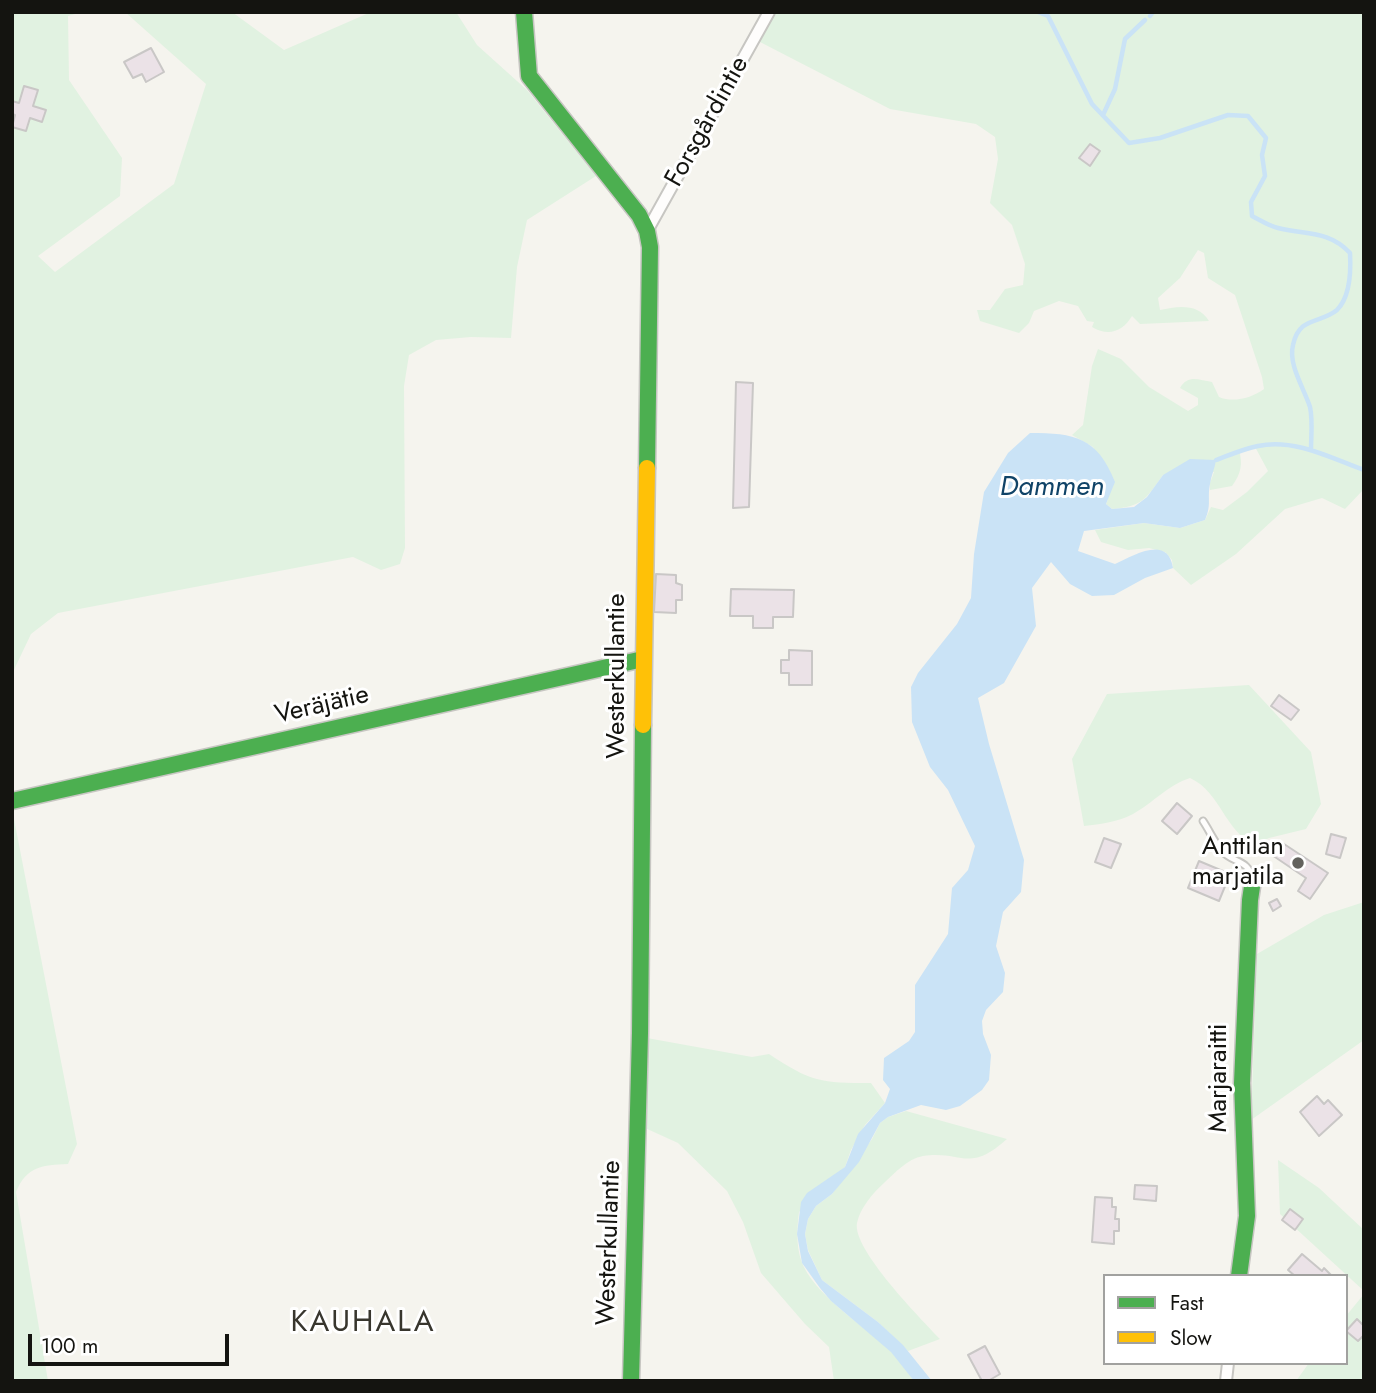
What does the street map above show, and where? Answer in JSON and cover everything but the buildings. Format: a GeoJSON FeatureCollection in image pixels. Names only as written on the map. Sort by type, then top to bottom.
{"type":"FeatureCollection","features":[{"type":"Feature","properties":{"kind":"street","name":"Westerkullantie"},"geometry":{"type":"LineString","coordinates":[[524,12],[529,76],[639,215],[647,231],[650,247],[640,1033],[631,1381]]}},
{"type":"Feature","properties":{"kind":"street","name":"Forsgårdintie"},"geometry":{"type":"LineString","coordinates":[[647,231],[769,12]]}},
{"type":"Feature","properties":{"kind":"street","name":"Veräjätie"},"geometry":{"type":"LineString","coordinates":[[12,801],[643,659]]}},
{"type":"Feature","properties":{"kind":"street","name":"Marjaraitti"},"geometry":{"type":"LineString","coordinates":[[1239,1274],[1247,1216],[1242,1083],[1253,880]]}},
{"type":"Feature","properties":{"kind":"lane"},"geometry":{"type":"LineString","coordinates":[[1203,821],[1223,852],[1251,870],[1253,880]]}},
{"type":"Feature","properties":{"kind":"green space"},"geometry":{"type":"Polygon","coordinates":[[[12,12],[82,12],[68,16],[69,80],[122,158],[120,196],[38,256],[55,272],[174,184],[206,84],[125,12],[232,12],[284,50],[371,12],[456,12],[477,45],[527,90],[596,176],[527,220],[517,267],[511,338],[436,340],[409,355],[404,386],[405,548],[400,564],[381,570],[353,557],[58,613],[31,634],[12,674],[12,12]]]}},
{"type":"Feature","properties":{"kind":"green space"},"geometry":{"type":"Polygon","coordinates":[[[775,12],[1364,12],[1364,489],[1345,509],[1322,498],[1285,509],[1236,554],[1191,585],[1173,568],[1172,560],[1165,552],[1149,548],[1128,550],[1101,542],[1095,530],[1144,523],[1180,528],[1205,520],[1211,507],[1223,510],[1247,492],[1268,471],[1254,445],[1239,450],[1240,469],[1232,486],[1210,490],[1214,472],[1163,475],[1137,504],[1112,509],[1106,504],[1108,499],[1093,447],[1072,435],[1083,425],[1092,366],[1098,349],[1121,359],[1149,387],[1188,411],[1198,405],[1198,398],[1180,388],[1190,379],[1212,382],[1219,397],[1230,400],[1248,397],[1264,389],[1235,295],[1208,278],[1204,253],[1198,250],[1180,278],[1158,298],[1160,310],[1187,307],[1199,311],[1209,321],[1140,324],[1132,316],[1120,329],[1104,332],[1092,327],[1094,322],[1087,321],[1078,306],[1059,301],[1034,311],[1029,323],[1019,333],[980,321],[977,310],[990,310],[1005,289],[1023,285],[1025,264],[1012,225],[990,203],[998,159],[995,137],[976,124],[890,109],[760,42],[775,12]]]}},
{"type":"Feature","properties":{"kind":"green space"},"geometry":{"type":"Polygon","coordinates":[[[1249,685],[1311,752],[1321,804],[1306,829],[1269,838],[1255,845],[1236,831],[1209,792],[1190,778],[1127,817],[1084,826],[1072,759],[1107,694],[1249,685]]]}},
{"type":"Feature","properties":{"kind":"green space"},"geometry":{"type":"Polygon","coordinates":[[[14,819],[77,1144],[68,1164],[50,1165],[30,1172],[16,1192],[48,1381],[12,1381],[14,819]]]}},
{"type":"Feature","properties":{"kind":"green space"},"geometry":{"type":"Polygon","coordinates":[[[1364,902],[1364,1040],[1251,1120],[1257,954],[1324,915],[1364,902]]]}},
{"type":"Feature","properties":{"kind":"green space"},"geometry":{"type":"Polygon","coordinates":[[[647,1038],[752,1057],[769,1054],[817,1079],[871,1083],[885,1103],[865,1125],[845,1167],[799,1212],[798,1248],[807,1273],[816,1285],[891,1351],[914,1381],[834,1381],[829,1347],[805,1324],[761,1273],[743,1222],[727,1191],[678,1143],[645,1128],[647,1038]]]}},
{"type":"Feature","properties":{"kind":"green space"},"geometry":{"type":"Polygon","coordinates":[[[906,1111],[1007,1139],[994,1150],[974,1158],[936,1155],[912,1160],[880,1187],[861,1212],[857,1223],[858,1235],[865,1249],[890,1283],[940,1339],[908,1351],[878,1322],[822,1280],[808,1250],[805,1234],[808,1219],[816,1206],[832,1194],[872,1139],[880,1123],[906,1111]]]}},
{"type":"Feature","properties":{"kind":"green space"},"geometry":{"type":"Polygon","coordinates":[[[1278,1160],[1319,1188],[1364,1230],[1364,1291],[1348,1274],[1280,1214],[1278,1160]]]}},
{"type":"Feature","properties":{"kind":"green space"},"geometry":{"type":"Polygon","coordinates":[[[1364,1294],[1364,1381],[1296,1381],[1308,1365],[1348,1365],[1348,1314],[1364,1294]]]}},
{"type":"Feature","properties":{"kind":"water","name":"Dammen"},"geometry":{"type":"Polygon","coordinates":[[[1030,433],[1060,434],[1083,441],[1092,447],[1108,467],[1115,482],[1106,504],[1112,509],[1134,507],[1147,497],[1163,475],[1190,459],[1216,460],[1205,520],[1180,528],[1144,523],[1084,531],[1078,551],[1115,564],[1149,550],[1157,550],[1170,558],[1173,568],[1145,578],[1114,595],[1092,596],[1070,584],[1051,562],[1032,588],[1036,626],[1004,683],[978,698],[1024,860],[1021,892],[1003,912],[996,946],[1005,973],[1003,992],[986,1010],[982,1021],[983,1034],[991,1055],[989,1080],[982,1090],[960,1106],[946,1110],[921,1105],[888,1117],[880,1123],[859,1162],[832,1194],[816,1206],[808,1219],[805,1234],[808,1251],[822,1280],[878,1322],[903,1345],[932,1381],[914,1381],[891,1352],[831,1301],[820,1288],[802,1263],[797,1234],[801,1202],[807,1193],[845,1167],[858,1134],[885,1103],[890,1089],[883,1080],[884,1058],[909,1041],[915,1032],[915,985],[948,934],[952,888],[968,870],[975,846],[948,790],[930,767],[912,722],[911,687],[918,673],[957,624],[971,598],[974,554],[984,492],[1008,453],[1030,433]]]}},
{"type":"Feature","properties":{"kind":"waterway"},"geometry":{"type":"LineString","coordinates":[[1038,12],[1048,16],[1092,104],[1129,143],[1160,138],[1228,115],[1248,116],[1266,138],[1262,155],[1265,176],[1251,202],[1252,216],[1275,227],[1334,240],[1350,253],[1349,283],[1341,305],[1337,310],[1300,329],[1293,345],[1295,368],[1311,412],[1311,450]]}},
{"type":"Feature","properties":{"kind":"waterway"},"geometry":{"type":"LineString","coordinates":[[1150,16],[1153,12]]}},
{"type":"Feature","properties":{"kind":"waterway"},"geometry":{"type":"LineString","coordinates":[[1103,115],[1115,89],[1125,39],[1145,20]]}},
{"type":"Feature","properties":{"kind":"waterway"},"geometry":{"type":"LineString","coordinates":[[1216,460],[1242,450],[1272,444],[1312,450],[1364,470]]}},
{"type":"Feature","properties":{"kind":"traffic: fast"},"geometry":{"type":"LineString","coordinates":[[524,12],[529,76],[639,215],[647,231],[650,247],[647,468]]}},
{"type":"Feature","properties":{"kind":"traffic: fast"},"geometry":{"type":"LineString","coordinates":[[12,801],[643,659]]}},
{"type":"Feature","properties":{"kind":"traffic: fast"},"geometry":{"type":"LineString","coordinates":[[631,1381],[640,1033],[643,725]]}},
{"type":"Feature","properties":{"kind":"traffic: fast"},"geometry":{"type":"LineString","coordinates":[[1239,1274],[1247,1216],[1242,1083],[1253,880]]}},
{"type":"Feature","properties":{"kind":"traffic: slow"},"geometry":{"type":"LineString","coordinates":[[643,725],[647,468]]}},
{"type":"Feature","properties":{"kind":"place","name":"Anttilan marjatila"},"geometry":{"type":"Point","coordinates":[1298,863]}},
{"type":"Feature","properties":{"kind":"district","name":"KAUHALA"},"geometry":{"type":"Point","coordinates":[363,1324]}}]}
